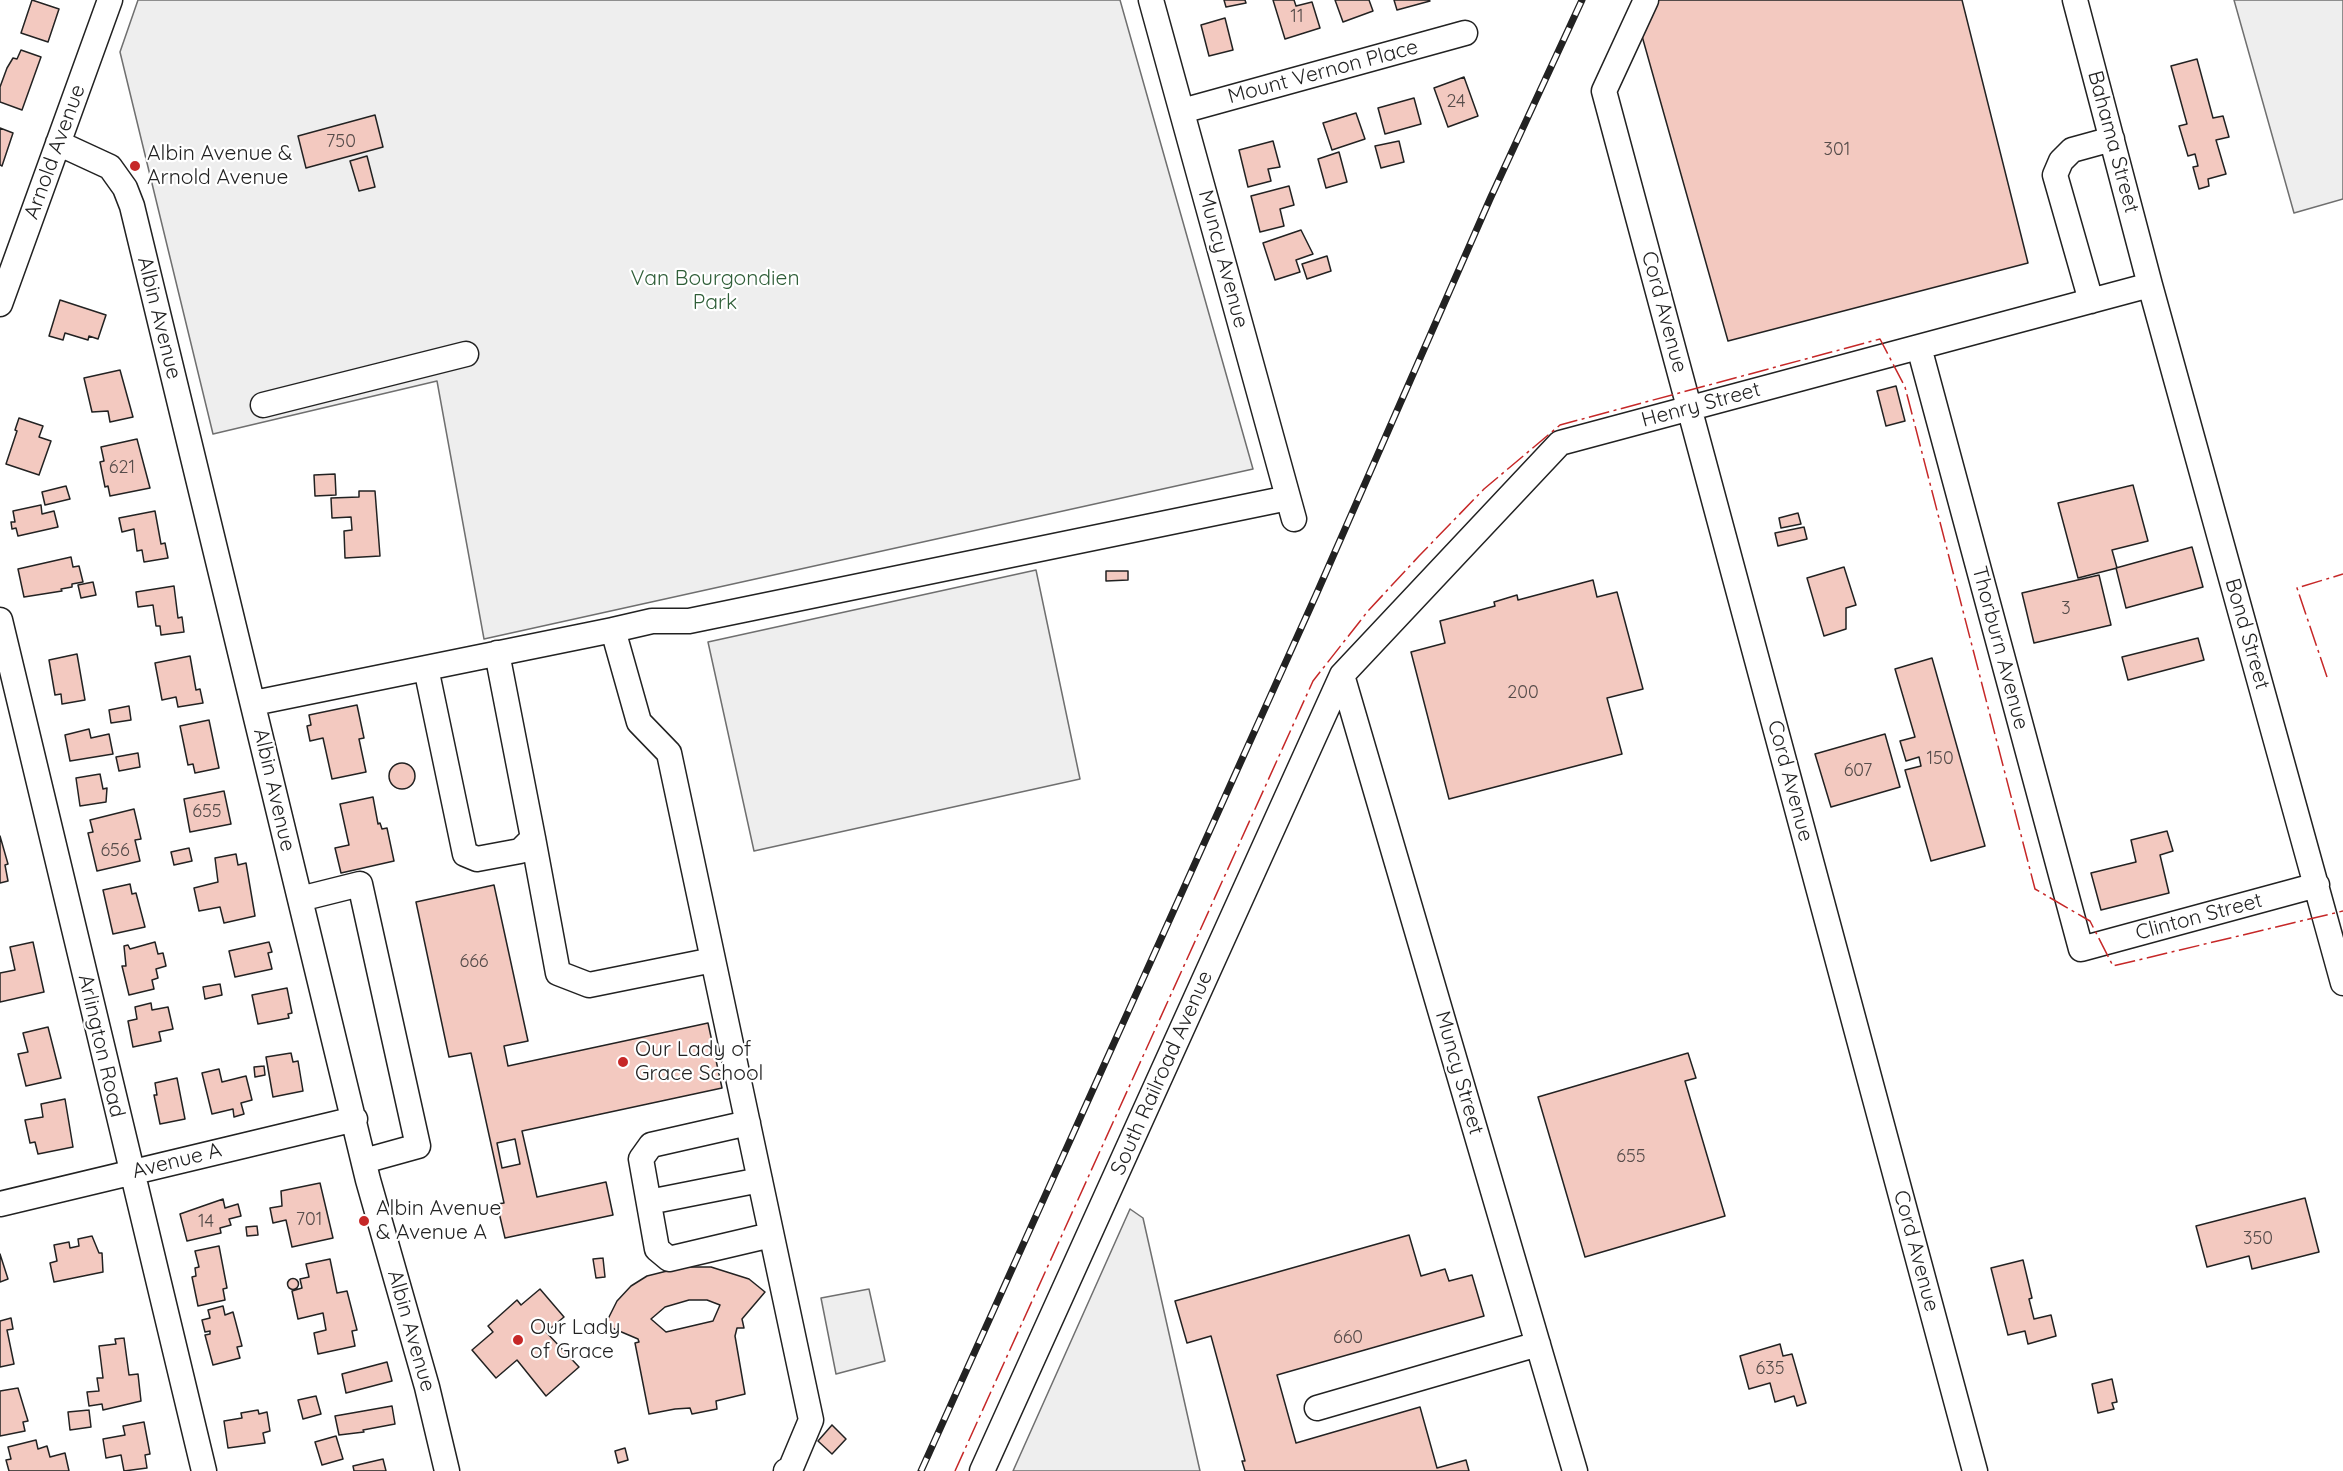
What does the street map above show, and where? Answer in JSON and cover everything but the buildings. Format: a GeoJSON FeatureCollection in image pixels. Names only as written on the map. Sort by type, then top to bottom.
{"type":"FeatureCollection","features":[{"type":"Feature","properties":{"kind":"street","name":"Arnold Avenue"},"geometry":{"type":"LineString","coordinates":[[0,303],[110,0]]}},
{"type":"Feature","properties":{"kind":"street","name":"Muncy Avenue"},"geometry":{"type":"LineString","coordinates":[[613,630],[652,621],[689,621],[1291,508],[1151,0]]}},
{"type":"Feature","properties":{"kind":"street","name":"Cord Avenue"},"geometry":{"type":"LineString","coordinates":[[1646,0],[1604,91],[1975,1471]]}},
{"type":"Feature","properties":{"kind":"street","name":"Bahama Street"},"geometry":{"type":"LineString","coordinates":[[2075,0],[2150,285]]}},
{"type":"Feature","properties":{"kind":"street","name":"Mount Vernon Place"},"geometry":{"type":"LineString","coordinates":[[1182,111],[1465,33]]}},
{"type":"Feature","properties":{"kind":"street"},"geometry":{"type":"LineString","coordinates":[[2091,301],[2055,175],[2061,160],[2072,150],[2112,139]]}},
{"type":"Feature","properties":{"kind":"street","name":"Albin Avenue"},"geometry":{"type":"LineString","coordinates":[[58,143],[100,161],[119,176],[126,188],[254,703],[364,1161],[427,1387],[447,1471]]}},
{"type":"Feature","properties":{"kind":"street","name":"Henry Street"},"geometry":{"type":"LineString","coordinates":[[1342,675],[1560,443],[2150,285]]}},
{"type":"Feature","properties":{"kind":"street","name":"Bond Street"},"geometry":{"type":"LineString","coordinates":[[2150,285],[2343,983]]}},
{"type":"Feature","properties":{"kind":"street","name":"Thorburn Avenue"},"geometry":{"type":"LineString","coordinates":[[1919,347],[2081,950]]}},
{"type":"Feature","properties":{"kind":"street"},"geometry":{"type":"LineString","coordinates":[[263,405],[466,354]]}},
{"type":"Feature","properties":{"kind":"street","name":"Arlington Road"},"geometry":{"type":"LineString","coordinates":[[0,620],[204,1471]]}},
{"type":"Feature","properties":{"kind":"street"},"geometry":{"type":"LineString","coordinates":[[254,703],[613,630],[639,722],[669,753],[811,1419],[790,1470],[786,1471]]}},
{"type":"Feature","properties":{"kind":"street"},"geometry":{"type":"LineString","coordinates":[[497,653],[558,973],[589,985],[713,960]]}},
{"type":"Feature","properties":{"kind":"street"},"geometry":{"type":"LineString","coordinates":[[426,668],[465,854],[477,859],[520,851],[533,838]]}},
{"type":"Feature","properties":{"kind":"street","name":"Muncy Street"},"geometry":{"type":"LineString","coordinates":[[1342,675],[1575,1471]]}},
{"type":"Feature","properties":{"kind":"street","name":"South Railroad Avenue"},"geometry":{"type":"LineString","coordinates":[[982,1471],[1342,675]]}},
{"type":"Feature","properties":{"kind":"street"},"geometry":{"type":"LineString","coordinates":[[300,899],[360,884],[418,1146],[364,1161]]}},
{"type":"Feature","properties":{"kind":"street","name":"Clinton Street"},"geometry":{"type":"LineString","coordinates":[[2081,950],[2317,885]]}},
{"type":"Feature","properties":{"kind":"street","name":"Avenue A"},"geometry":{"type":"LineString","coordinates":[[0,1204],[355,1119]]}},
{"type":"Feature","properties":{"kind":"street"},"geometry":{"type":"LineString","coordinates":[[748,1123],[651,1144],[641,1158],[657,1248],[669,1258],[771,1235]]}},
{"type":"Feature","properties":{"kind":"street"},"geometry":{"type":"LineString","coordinates":[[649,1202],[760,1180]]}},
{"type":"Feature","properties":{"kind":"street"},"geometry":{"type":"LineString","coordinates":[[1317,1408],[1538,1344]]}},
{"type":"Feature","properties":{"kind":"green space","name":"Van Bourgondien Park"},"geometry":{"type":"Polygon","coordinates":[[[138,0],[1120,0],[1253,469],[484,639],[437,381],[213,434],[120,52],[138,0]]]}},
{"type":"Feature","properties":{"kind":"green space"},"geometry":{"type":"Polygon","coordinates":[[[2234,0],[2343,0],[2343,199],[2294,213],[2234,0]]]}},
{"type":"Feature","properties":{"kind":"green space"},"geometry":{"type":"Polygon","coordinates":[[[1036,570],[1080,779],[754,851],[708,642],[1036,570]]]}},
{"type":"Feature","properties":{"kind":"green space"},"geometry":{"type":"Polygon","coordinates":[[[1130,1209],[1143,1218],[1200,1471],[1013,1471],[1130,1209]]]}},
{"type":"Feature","properties":{"kind":"green space"},"geometry":{"type":"Polygon","coordinates":[[[869,1289],[885,1361],[836,1374],[821,1298],[869,1289]]]}},
{"type":"Feature","properties":{"kind":"railway"},"geometry":{"type":"LineString","coordinates":[[921,1471],[1316,595],[1490,199],[1582,0]]}},
{"type":"Feature","properties":{"kind":"power"},"geometry":{"type":"LineString","coordinates":[[955,1471],[1313,681],[1368,611],[1419,556],[1484,489],[1560,425],[1880,339],[1905,387],[2035,889],[2090,921],[2113,966],[2343,911]]}},
{"type":"Feature","properties":{"kind":"power"},"geometry":{"type":"LineString","coordinates":[[2327,677],[2297,588],[2343,574]]}},
{"type":"Feature","properties":{"kind":"place","name":"Albin Avenue & Arnold Avenue"},"geometry":{"type":"Point","coordinates":[135,166]}},
{"type":"Feature","properties":{"kind":"place","name":"Our Lady of Grace School"},"geometry":{"type":"Point","coordinates":[623,1062]}},
{"type":"Feature","properties":{"kind":"place","name":"Albin Avenue & Avenue A"},"geometry":{"type":"Point","coordinates":[364,1221]}},
{"type":"Feature","properties":{"kind":"place","name":"Our Lady of Grace"},"geometry":{"type":"Point","coordinates":[518,1340]}}]}
